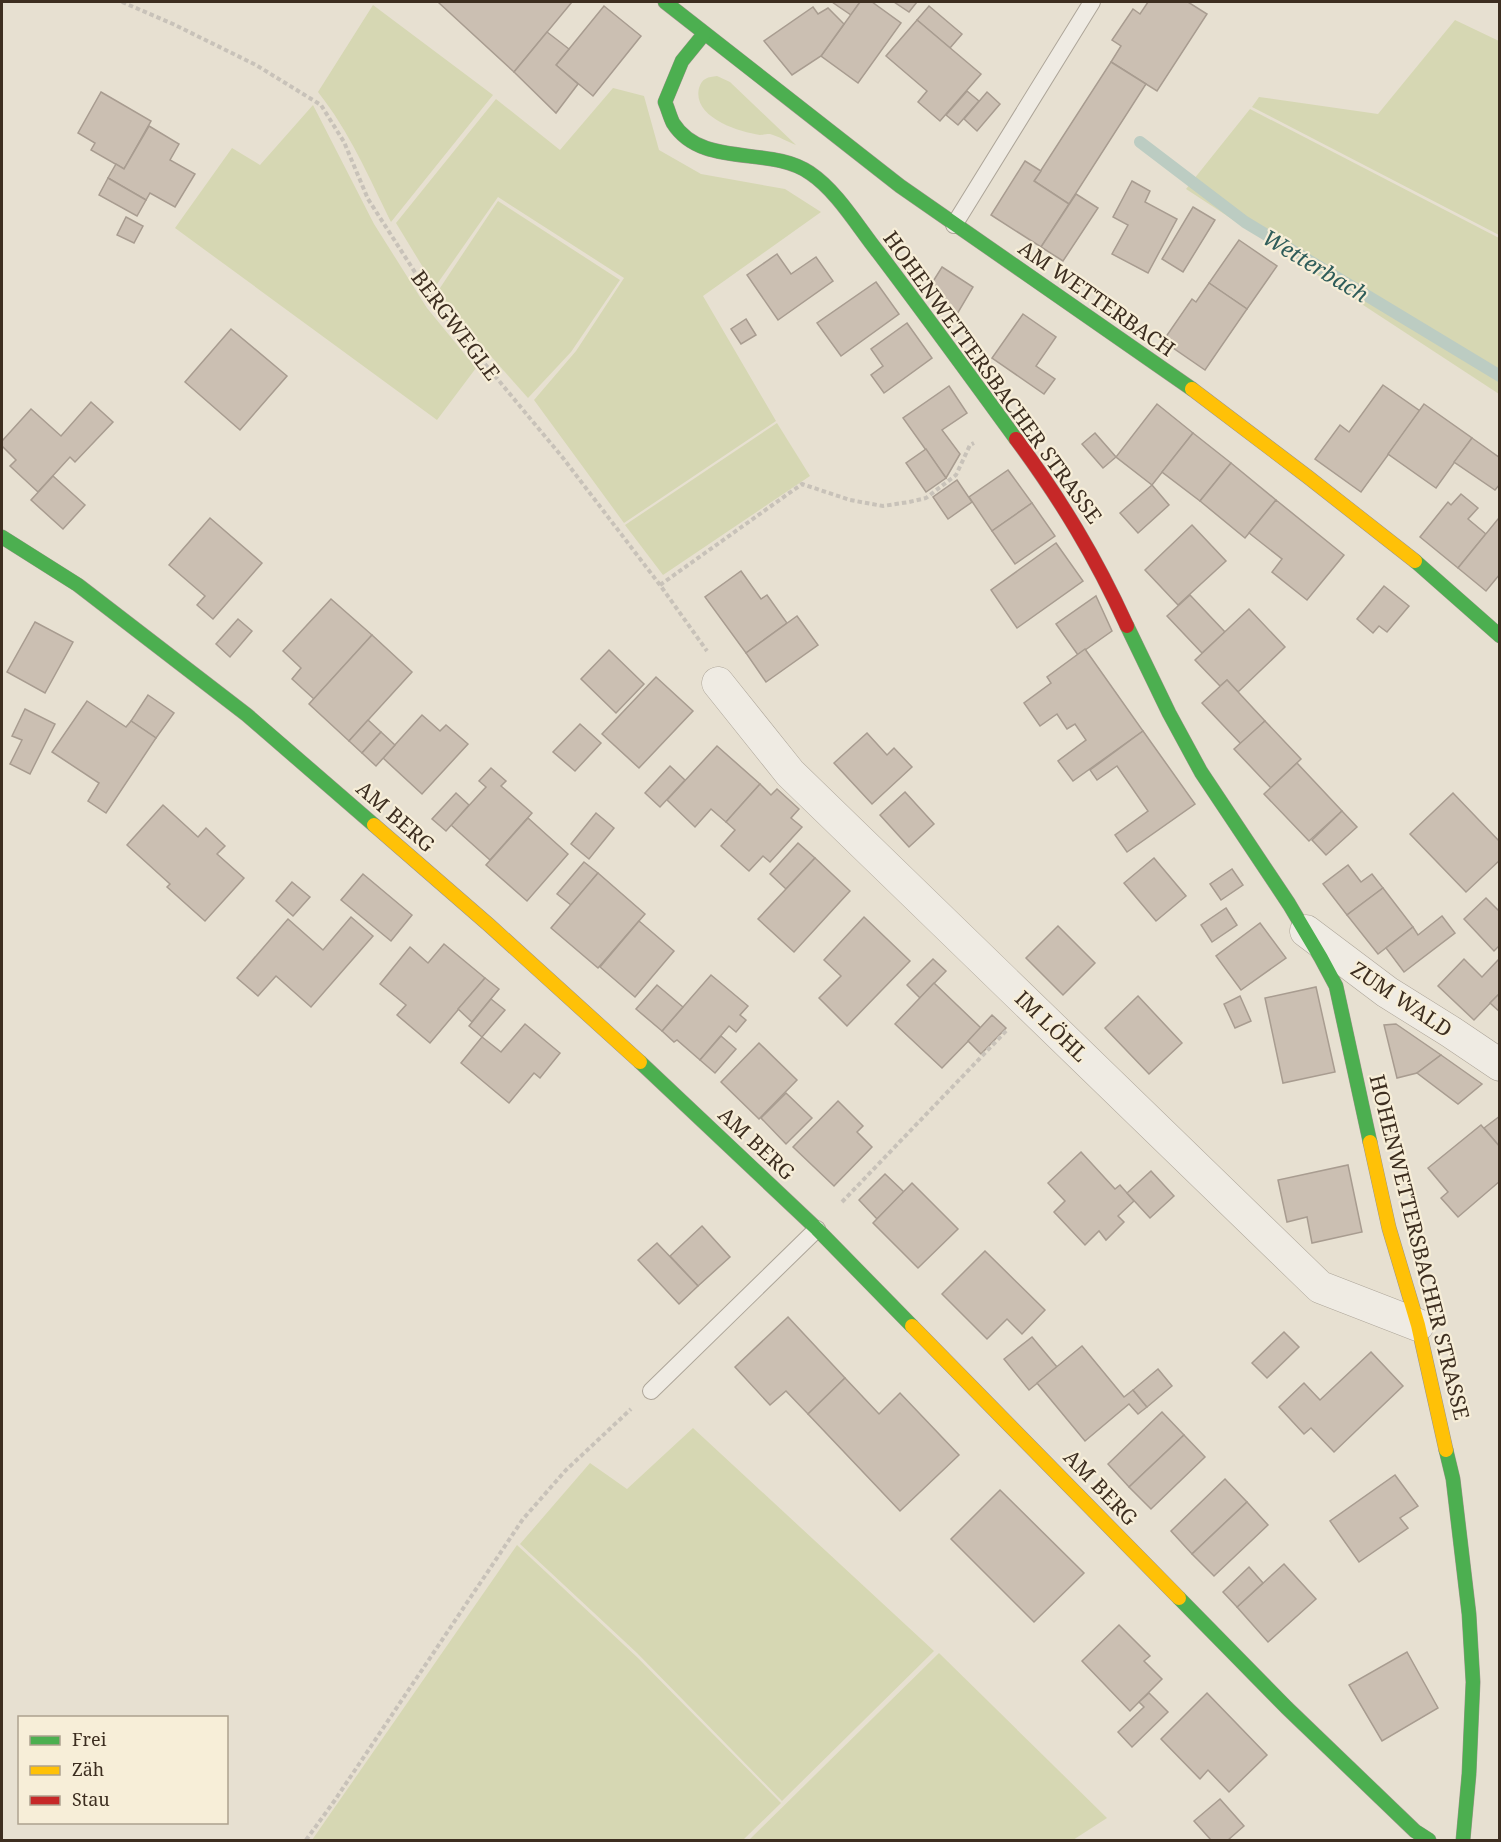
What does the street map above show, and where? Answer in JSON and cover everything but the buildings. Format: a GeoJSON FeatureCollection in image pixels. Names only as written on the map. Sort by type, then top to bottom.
{"type":"FeatureCollection","features":[{"type":"Feature","properties":{"kind":"street","name":"AM WETTERBACH"},"geometry":{"type":"LineString","coordinates":[[665,2],[900,186],[1186,385],[1308,477],[1412,559],[1500,636]]}},
{"type":"Feature","properties":{"kind":"street","name":"HOHENWETTERSBACHER STRASSE"},"geometry":{"type":"LineString","coordinates":[[704,34],[682,62],[665,102],[674,124],[694,144],[722,153],[756,156],[796,165],[830,191],[850,216],[1064,505],[1080,531],[1156,688],[1201,771],[1306,931],[1336,986],[1389,1228],[1418,1325],[1453,1479],[1469,1614],[1473,1682],[1469,1774],[1463,1840]]}},
{"type":"Feature","properties":{"kind":"street","name":"AM BERG"},"geometry":{"type":"LineString","coordinates":[[2,537],[78,585],[247,715],[489,925],[608,1032],[817,1229],[1287,1708],[1415,1831],[1430,1840]]}},
{"type":"Feature","properties":{"kind":"street","name":"IM LÖHL"},"geometry":{"type":"LineString","coordinates":[[718,683],[790,773],[1320,1287],[1418,1325]]}},
{"type":"Feature","properties":{"kind":"street","name":"ZUM WALD"},"geometry":{"type":"LineString","coordinates":[[1306,931],[1387,992],[1500,1065]]}},
{"type":"Feature","properties":{"kind":"lane"},"geometry":{"type":"LineString","coordinates":[[954,225],[1092,2]]}},
{"type":"Feature","properties":{"kind":"lane"},"geometry":{"type":"LineString","coordinates":[[651,1391],[817,1229]]}},
{"type":"Feature","properties":{"kind":"path","name":"BERGWEGLE"},"geometry":{"type":"LineString","coordinates":[[122,2],[256,65],[321,105],[344,142],[368,199],[436,305],[563,458],[660,585],[721,671],[718,683]]}},
{"type":"Feature","properties":{"kind":"path"},"geometry":{"type":"LineString","coordinates":[[660,585],[802,484],[850,500],[884,506],[926,498],[956,475],[970,445],[1002,420]]}},
{"type":"Feature","properties":{"kind":"path"},"geometry":{"type":"LineString","coordinates":[[817,1229],[1031,1006]]}},
{"type":"Feature","properties":{"kind":"path"},"geometry":{"type":"LineString","coordinates":[[306,1840],[524,1519],[566,1470],[651,1391]]}},
{"type":"Feature","properties":{"kind":"green space"},"geometry":{"type":"Polygon","coordinates":[[[373,5],[493,95],[391,222],[349,138],[318,92],[373,5]]]}},
{"type":"Feature","properties":{"kind":"green space"},"geometry":{"type":"Polygon","coordinates":[[[1455,20],[1499,41],[1499,235],[1252,107],[1259,97],[1378,114],[1455,20]]]}},
{"type":"Feature","properties":{"kind":"green space"},"geometry":{"type":"Polygon","coordinates":[[[717,76],[730,82],[796,145],[770,134],[760,135],[740,130],[709,115],[702,107],[699,88],[706,79],[717,76]]]}},
{"type":"Feature","properties":{"kind":"green space"},"geometry":{"type":"Polygon","coordinates":[[[613,88],[644,96],[659,150],[701,174],[785,189],[821,212],[703,296],[776,421],[624,523],[534,400],[576,351],[624,278],[498,197],[435,287],[396,223],[496,99],[560,150],[613,88]]]}},
{"type":"Feature","properties":{"kind":"green space"},"geometry":{"type":"Polygon","coordinates":[[[313,105],[374,224],[427,308],[476,368],[437,420],[175,228],[232,148],[260,165],[313,105]]]}},
{"type":"Feature","properties":{"kind":"green space"},"geometry":{"type":"Polygon","coordinates":[[[1250,109],[1499,238],[1499,394],[1186,189],[1250,109]]]}},
{"type":"Feature","properties":{"kind":"green space"},"geometry":{"type":"Polygon","coordinates":[[[498,201],[620,280],[571,352],[528,398],[436,294],[498,201]]]}},
{"type":"Feature","properties":{"kind":"green space"},"geometry":{"type":"Polygon","coordinates":[[[777,423],[810,476],[663,575],[625,525],[777,423]]]}},
{"type":"Feature","properties":{"kind":"green space"},"geometry":{"type":"Polygon","coordinates":[[[693,1428],[934,1651],[782,1801],[637,1653],[520,1544],[590,1463],[627,1489],[693,1428]]]}},
{"type":"Feature","properties":{"kind":"green space"},"geometry":{"type":"Polygon","coordinates":[[[517,1545],[638,1658],[781,1803],[743,1840],[312,1840],[517,1545]]]}},
{"type":"Feature","properties":{"kind":"green space"},"geometry":{"type":"Polygon","coordinates":[[[939,1653],[1107,1818],[1073,1840],[749,1840],[939,1653]]]}},
{"type":"Feature","properties":{"kind":"waterway","name":"Wetterbach"},"geometry":{"type":"LineString","coordinates":[[1140,142],[1245,222],[1500,376]]}},
{"type":"Feature","properties":{"kind":"traffic: fast"},"geometry":{"type":"LineString","coordinates":[[665,2],[900,186],[1192,389]]}},
{"type":"Feature","properties":{"kind":"traffic: fast"},"geometry":{"type":"LineString","coordinates":[[704,34],[682,61],[665,102],[673,123],[686,137],[701,146],[719,152],[776,160],[794,165],[810,173],[829,189],[847,210],[1016,439]]}},
{"type":"Feature","properties":{"kind":"traffic: fast"},"geometry":{"type":"LineString","coordinates":[[2,537],[78,585],[247,715],[374,825]]}},
{"type":"Feature","properties":{"kind":"traffic: fast"},"geometry":{"type":"LineString","coordinates":[[1415,561],[1500,636]]}},
{"type":"Feature","properties":{"kind":"traffic: fast"},"geometry":{"type":"LineString","coordinates":[[1127,626],[1169,713],[1201,772],[1289,904],[1336,986],[1370,1142]]}},
{"type":"Feature","properties":{"kind":"traffic: fast"},"geometry":{"type":"LineString","coordinates":[[640,1062],[817,1229],[912,1326]]}},
{"type":"Feature","properties":{"kind":"traffic: fast"},"geometry":{"type":"LineString","coordinates":[[1446,1450],[1453,1479],[1469,1614],[1473,1682],[1469,1774],[1463,1840]]}},
{"type":"Feature","properties":{"kind":"traffic: fast"},"geometry":{"type":"LineString","coordinates":[[1179,1598],[1287,1708],[1415,1831],[1429,1840]]}},
{"type":"Feature","properties":{"kind":"traffic: slow"},"geometry":{"type":"LineString","coordinates":[[1192,389],[1415,561]]}},
{"type":"Feature","properties":{"kind":"traffic: slow"},"geometry":{"type":"LineString","coordinates":[[374,825],[489,925],[640,1062]]}},
{"type":"Feature","properties":{"kind":"traffic: slow"},"geometry":{"type":"LineString","coordinates":[[1370,1142],[1389,1228],[1418,1325],[1446,1450]]}},
{"type":"Feature","properties":{"kind":"traffic: slow"},"geometry":{"type":"LineString","coordinates":[[912,1326],[1179,1598]]}},
{"type":"Feature","properties":{"kind":"traffic: jam"},"geometry":{"type":"LineString","coordinates":[[1016,439],[1076,529],[1127,626]]}}]}
